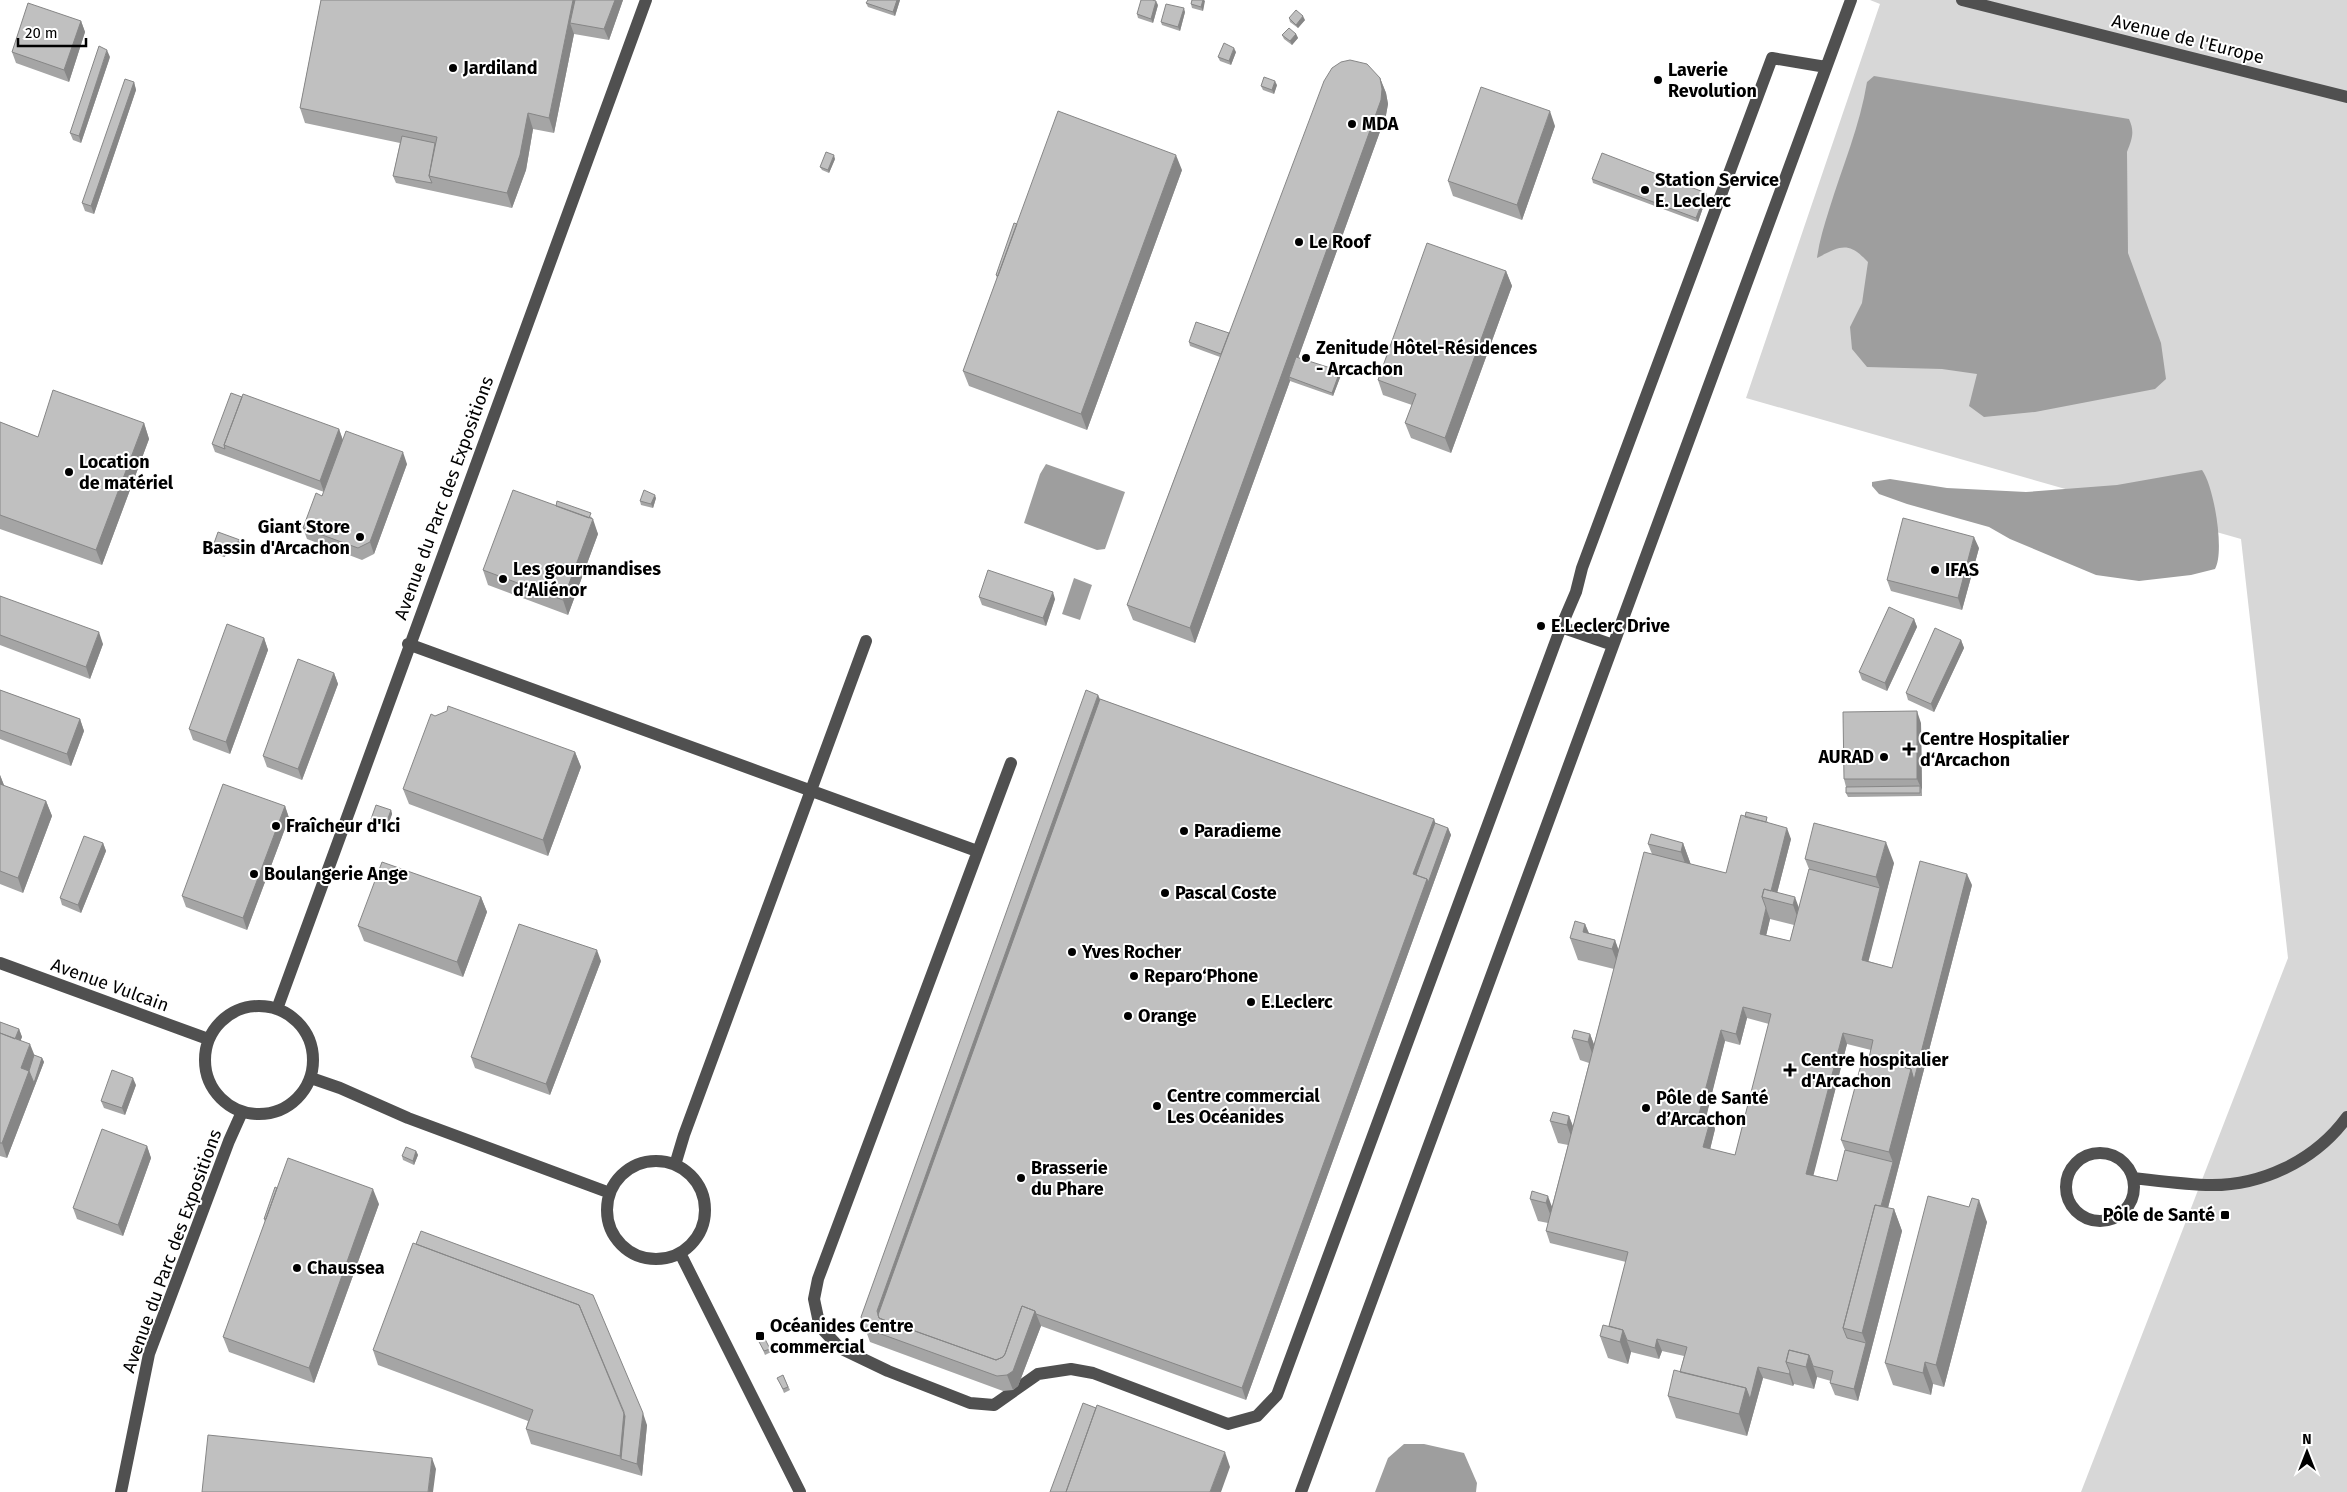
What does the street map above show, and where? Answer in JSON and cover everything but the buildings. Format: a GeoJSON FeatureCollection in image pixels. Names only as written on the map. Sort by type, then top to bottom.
{"type":"FeatureCollection","features":[{"type":"Feature","properties":{"kind":"street","name":"Avenue du Parc des Expositions"},"geometry":{"type":"LineString","coordinates":[[276,1008],[408,644],[646,0]]}},
{"type":"Feature","properties":{"kind":"street"},"geometry":{"type":"LineString","coordinates":[[1301,1492],[1851,0]]}},
{"type":"Feature","properties":{"kind":"street","name":"Avenue de l'Europe"},"geometry":{"type":"LineString","coordinates":[[1962,0],[2347,98]]}},
{"type":"Feature","properties":{"kind":"street"},"geometry":{"type":"LineString","coordinates":[[1011,763],[818,1279],[814,1299],[818,1318],[824,1331],[840,1348],[888,1371],[970,1403],[994,1405],[1038,1374],[1071,1369],[1093,1373],[1228,1424],[1257,1416],[1277,1395],[1561,627],[1576,592],[1582,568],[1772,58],[1826,67]]}},
{"type":"Feature","properties":{"kind":"street"},"geometry":{"type":"LineString","coordinates":[[1561,627],[1613,645]]}},
{"type":"Feature","properties":{"kind":"street"},"geometry":{"type":"LineString","coordinates":[[675,1165],[684,1135],[866,641]]}},
{"type":"Feature","properties":{"kind":"street"},"geometry":{"type":"LineString","coordinates":[[408,644],[641,727],[977,851]]}},
{"type":"Feature","properties":{"kind":"street","name":"Avenue Vulcain"},"geometry":{"type":"LineString","coordinates":[[0,963],[208,1039]]}},
{"type":"Feature","properties":{"kind":"street"},"geometry":{"type":"LineString","coordinates":[[262,1006],[276,1008],[294,1018],[306,1032],[312,1048],[311,1078],[298,1098],[283,1108],[266,1113],[242,1112],[217,1094],[208,1079],[204,1061],[208,1039],[215,1027],[228,1015],[244,1007],[262,1006]]}},
{"type":"Feature","properties":{"kind":"street"},"geometry":{"type":"LineString","coordinates":[[311,1078],[340,1088],[408,1118],[610,1193]]}},
{"type":"Feature","properties":{"kind":"street","name":"Avenue du Parc des Expositions"},"geometry":{"type":"LineString","coordinates":[[120,1492],[149,1354],[229,1141],[242,1112]]}},
{"type":"Feature","properties":{"kind":"street"},"geometry":{"type":"LineString","coordinates":[[2133,1178],[2208,1185],[2244,1182],[2278,1173],[2297,1163],[2319,1147],[2347,1117]]}},
{"type":"Feature","properties":{"kind":"street"},"geometry":{"type":"LineString","coordinates":[[2090,1154],[2112,1155],[2122,1160],[2129,1168],[2133,1178],[2132,1201],[2116,1218],[2093,1221],[2082,1216],[2073,1208],[2067,1198],[2066,1187],[2070,1171],[2080,1159],[2090,1154]]}},
{"type":"Feature","properties":{"kind":"street"},"geometry":{"type":"LineString","coordinates":[[660,1162],[675,1165],[694,1179],[705,1200],[705,1216],[701,1231],[692,1244],[680,1253],[666,1258],[651,1259],[636,1255],[624,1247],[614,1236],[609,1222],[607,1207],[610,1193],[618,1180],[637,1166],[644,1163],[660,1162]]}},
{"type":"Feature","properties":{"kind":"street"},"geometry":{"type":"LineString","coordinates":[[680,1253],[800,1492]]}},
{"type":"Feature","properties":{"kind":"shaded area"},"geometry":{"type":"Polygon","coordinates":[[[1870,0],[2347,0],[2347,1492],[2081,1492],[2288,958],[2241,539],[1746,398],[1880,4],[1870,0]]]}},
{"type":"Feature","properties":{"kind":"shaded area"},"geometry":{"type":"Polygon","coordinates":[[[1874,76],[2129,119],[2132,132],[2127,152],[2128,253],[2161,343],[2166,379],[2155,389],[2035,412],[1984,417],[1969,406],[1977,374],[1942,369],[1867,367],[1852,349],[1850,327],[1862,303],[1868,262],[1849,248],[1838,248],[1817,258],[1825,222],[1860,115],[1867,82],[1874,76]]]}},
{"type":"Feature","properties":{"kind":"shaded area"},"geometry":{"type":"Polygon","coordinates":[[[1046,464],[1125,492],[1105,549],[1097,550],[1024,523],[1040,474],[1046,464]]]}},
{"type":"Feature","properties":{"kind":"shaded area"},"geometry":{"type":"Polygon","coordinates":[[[2202,470],[2210,490],[2217,519],[2219,549],[2215,569],[2191,575],[2139,581],[2096,575],[2010,539],[1989,527],[1907,504],[1879,494],[1872,486],[1872,482],[1890,479],[1947,488],[2026,492],[2117,485],[2202,470]]]}},
{"type":"Feature","properties":{"kind":"shaded area"},"geometry":{"type":"Polygon","coordinates":[[[1074,578],[1092,585],[1080,620],[1062,614],[1074,578]]]}},
{"type":"Feature","properties":{"kind":"shaded area"},"geometry":{"type":"Polygon","coordinates":[[[1404,1444],[1424,1444],[1464,1453],[1477,1483],[1476,1492],[1375,1492],[1388,1458],[1404,1444]]]}},
{"type":"Feature","properties":{"kind":"place","name":"Jardiland"},"geometry":{"type":"Point","coordinates":[453,68]}},
{"type":"Feature","properties":{"kind":"place","name":"Laverie Revolution"},"geometry":{"type":"Point","coordinates":[1658,80]}},
{"type":"Feature","properties":{"kind":"place","name":"MDA"},"geometry":{"type":"Point","coordinates":[1352,124]}},
{"type":"Feature","properties":{"kind":"place","name":"Station Service E. Leclerc"},"geometry":{"type":"Point","coordinates":[1645,190]}},
{"type":"Feature","properties":{"kind":"place","name":"Le Roof"},"geometry":{"type":"Point","coordinates":[1299,242]}},
{"type":"Feature","properties":{"kind":"place","name":"Zenitude Hôtel-Résidences - Arcachon"},"geometry":{"type":"Point","coordinates":[1306,358]}},
{"type":"Feature","properties":{"kind":"place","name":"Location de matériel"},"geometry":{"type":"Point","coordinates":[69,472]}},
{"type":"Feature","properties":{"kind":"place","name":"Giant Store Bassin d'Arcachon"},"geometry":{"type":"Point","coordinates":[360,537]}},
{"type":"Feature","properties":{"kind":"place","name":"IFAS"},"geometry":{"type":"Point","coordinates":[1935,570]}},
{"type":"Feature","properties":{"kind":"place","name":"Les gourmandises d‘Aliénor"},"geometry":{"type":"Point","coordinates":[503,579]}},
{"type":"Feature","properties":{"kind":"place","name":"E.Leclerc Drive"},"geometry":{"type":"Point","coordinates":[1541,626]}},
{"type":"Feature","properties":{"kind":"place","name":"Centre Hospitalier d‘Arcachon"},"geometry":{"type":"Point","coordinates":[1909,749]}},
{"type":"Feature","properties":{"kind":"place","name":"AURAD"},"geometry":{"type":"Point","coordinates":[1884,757]}},
{"type":"Feature","properties":{"kind":"place","name":"Fraîcheur d'Ici"},"geometry":{"type":"Point","coordinates":[276,826]}},
{"type":"Feature","properties":{"kind":"place","name":"Paradieme"},"geometry":{"type":"Point","coordinates":[1184,831]}},
{"type":"Feature","properties":{"kind":"place","name":"Boulangerie Ange"},"geometry":{"type":"Point","coordinates":[254,874]}},
{"type":"Feature","properties":{"kind":"place","name":"Pascal Coste"},"geometry":{"type":"Point","coordinates":[1165,893]}},
{"type":"Feature","properties":{"kind":"place","name":"Yves Rocher"},"geometry":{"type":"Point","coordinates":[1072,952]}},
{"type":"Feature","properties":{"kind":"place","name":"Reparo‘Phone"},"geometry":{"type":"Point","coordinates":[1134,976]}},
{"type":"Feature","properties":{"kind":"place","name":"E.Leclerc"},"geometry":{"type":"Point","coordinates":[1251,1002]}},
{"type":"Feature","properties":{"kind":"place","name":"Orange"},"geometry":{"type":"Point","coordinates":[1128,1016]}},
{"type":"Feature","properties":{"kind":"place","name":"Centre hospitalier d'Arcachon"},"geometry":{"type":"Point","coordinates":[1790,1070]}},
{"type":"Feature","properties":{"kind":"place","name":"Centre commercial Les Océanides"},"geometry":{"type":"Point","coordinates":[1157,1106]}},
{"type":"Feature","properties":{"kind":"place","name":"Pôle de Santé d’Arcachon"},"geometry":{"type":"Point","coordinates":[1646,1108]}},
{"type":"Feature","properties":{"kind":"place","name":"Brasserie du Phare"},"geometry":{"type":"Point","coordinates":[1021,1178]}},
{"type":"Feature","properties":{"kind":"place","name":"Pôle de Santé"},"geometry":{"type":"Point","coordinates":[2225,1215]}},
{"type":"Feature","properties":{"kind":"place","name":"Chaussea"},"geometry":{"type":"Point","coordinates":[297,1268]}},
{"type":"Feature","properties":{"kind":"place","name":"Océanides Centre commercial"},"geometry":{"type":"Point","coordinates":[760,1336]}}]}
